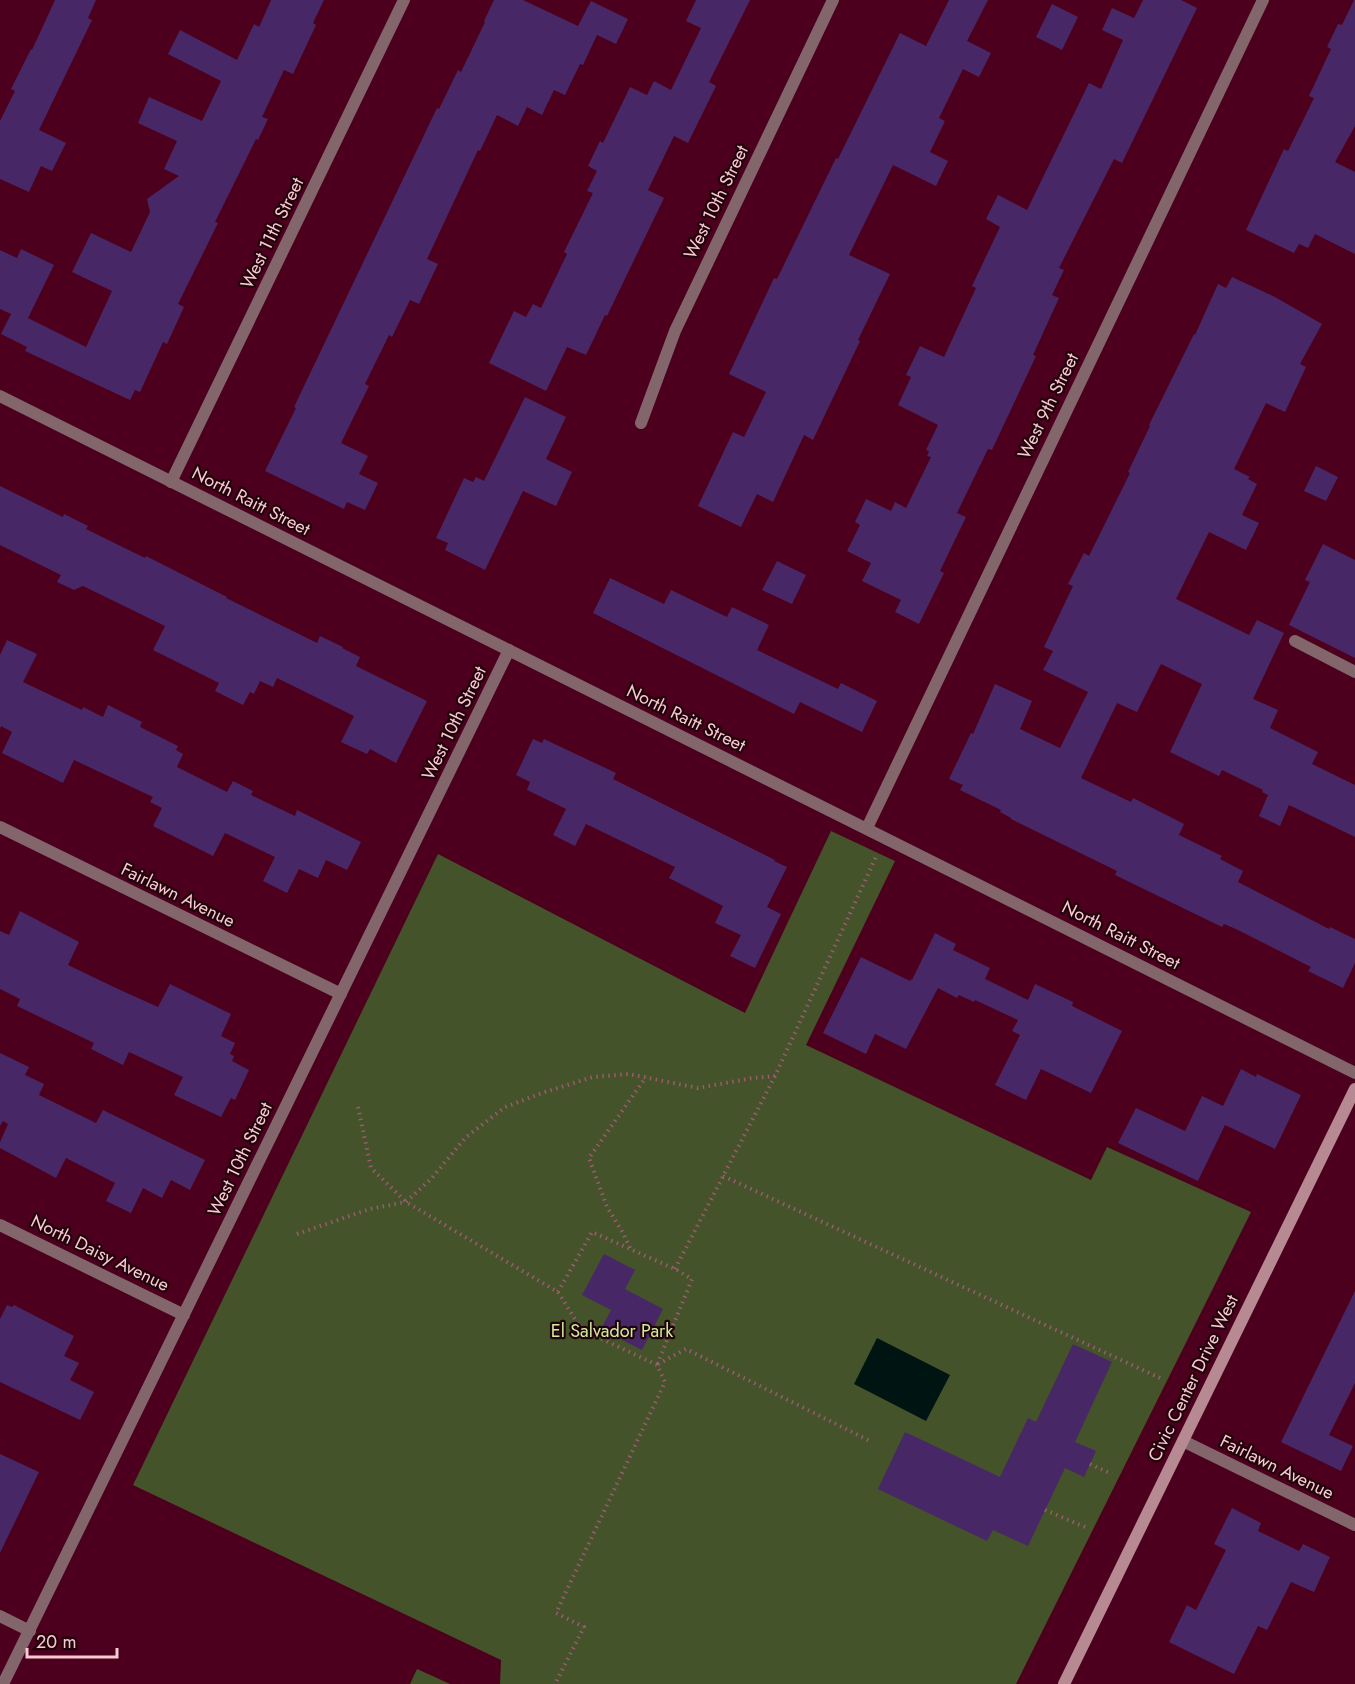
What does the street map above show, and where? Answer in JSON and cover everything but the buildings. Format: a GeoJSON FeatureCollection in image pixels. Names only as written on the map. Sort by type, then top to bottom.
{"type":"FeatureCollection","features":[{"type":"Feature","properties":{"kind":"main road","name":"Civic Center Drive West"},"geometry":{"type":"LineString","coordinates":[[1064,1684],[1355,1089]]}},
{"type":"Feature","properties":{"kind":"street","name":"West 11th Street"},"geometry":{"type":"LineString","coordinates":[[171,482],[404,0]]}},
{"type":"Feature","properties":{"kind":"street","name":"West 10th Street"},"geometry":{"type":"LineString","coordinates":[[641,423],[675,331],[833,0]]}},
{"type":"Feature","properties":{"kind":"street","name":"West 9th Street"},"geometry":{"type":"LineString","coordinates":[[867,828],[1263,0]]}},
{"type":"Feature","properties":{"kind":"street","name":"North Raitt Street"},"geometry":{"type":"LineString","coordinates":[[0,396],[1355,1073]]}},
{"type":"Feature","properties":{"kind":"street"},"geometry":{"type":"LineString","coordinates":[[1295,641],[1355,672]]}},
{"type":"Feature","properties":{"kind":"street","name":"West 10th Street"},"geometry":{"type":"LineString","coordinates":[[3,1684],[509,650]]}},
{"type":"Feature","properties":{"kind":"street","name":"Fairlawn Avenue"},"geometry":{"type":"LineString","coordinates":[[0,827],[341,994]]}},
{"type":"Feature","properties":{"kind":"street","name":"North Daisy Avenue"},"geometry":{"type":"LineString","coordinates":[[0,1225],[184,1315]]}},
{"type":"Feature","properties":{"kind":"street","name":"Fairlawn Avenue"},"geometry":{"type":"LineString","coordinates":[[1183,1441],[1355,1525]]}},
{"type":"Feature","properties":{"kind":"street"},"geometry":{"type":"LineString","coordinates":[[0,1616],[30,1631]]}},
{"type":"Feature","properties":{"kind":"path"},"geometry":{"type":"LineString","coordinates":[[675,1269],[775,1076],[878,853]]}},
{"type":"Feature","properties":{"kind":"path"},"geometry":{"type":"LineString","coordinates":[[297,1234],[370,1209],[406,1202],[432,1178],[465,1138],[505,1107],[544,1092],[593,1077],[629,1074],[698,1088],[775,1076]]}},
{"type":"Feature","properties":{"kind":"path"},"geometry":{"type":"LineString","coordinates":[[630,1249],[607,1207],[589,1158],[646,1077]]}},
{"type":"Feature","properties":{"kind":"path"},"geometry":{"type":"LineString","coordinates":[[358,1107],[371,1168],[406,1202],[558,1292],[581,1329],[657,1365],[665,1382],[556,1613],[584,1627],[555,1684]]}},
{"type":"Feature","properties":{"kind":"path"},"geometry":{"type":"LineString","coordinates":[[723,1176],[1160,1378]]}},
{"type":"Feature","properties":{"kind":"path"},"geometry":{"type":"LineString","coordinates":[[558,1292],[592,1232],[675,1269],[692,1280],[657,1365]]}},
{"type":"Feature","properties":{"kind":"path"},"geometry":{"type":"LineString","coordinates":[[657,1365],[686,1349],[872,1442]]}},
{"type":"Feature","properties":{"kind":"path"},"geometry":{"type":"LineString","coordinates":[[1090,1464],[1112,1474]]}},
{"type":"Feature","properties":{"kind":"path"},"geometry":{"type":"LineString","coordinates":[[1045,1510],[1085,1527]]}},
{"type":"Feature","properties":{"kind":"green space","name":"El Salvador Park"},"geometry":{"type":"Polygon","coordinates":[[[831,831],[895,861],[806,1045],[1091,1180],[1107,1147],[1251,1212],[1016,1684],[500,1684],[501,1660],[133,1485],[438,854],[745,1013],[831,831]]]}},
{"type":"Feature","properties":{"kind":"green space"},"geometry":{"type":"Polygon","coordinates":[[[417,1669],[450,1684],[410,1684],[417,1669]]]}},
{"type":"Feature","properties":{"kind":"shaded area"},"geometry":{"type":"Polygon","coordinates":[[[877,1338],[950,1375],[926,1421],[854,1384],[877,1338]]]}}]}
